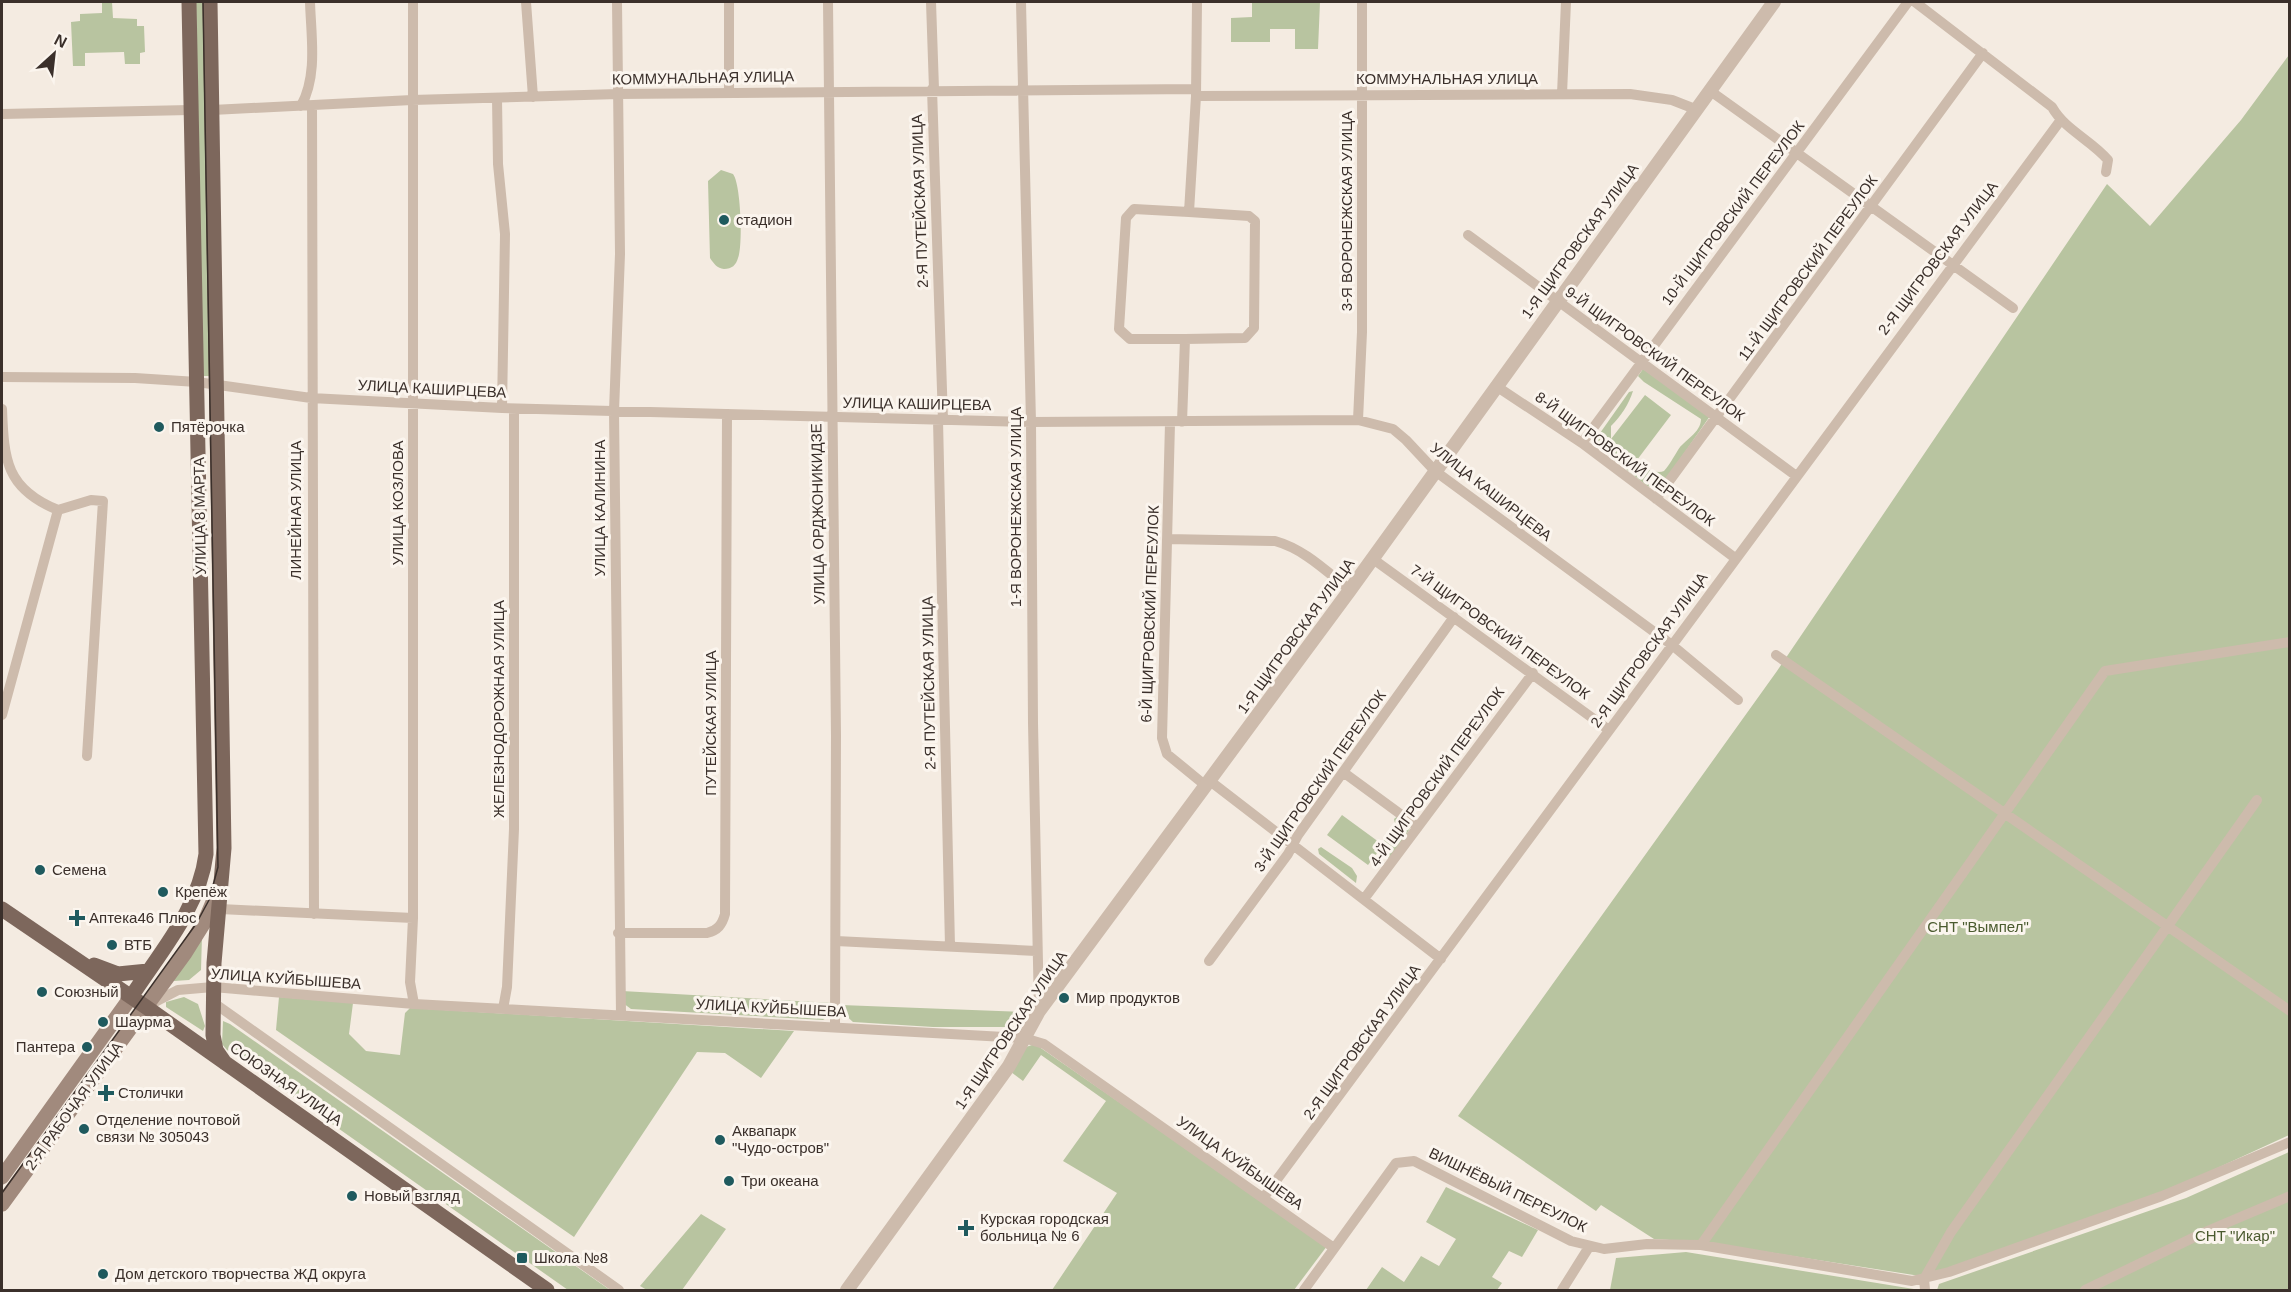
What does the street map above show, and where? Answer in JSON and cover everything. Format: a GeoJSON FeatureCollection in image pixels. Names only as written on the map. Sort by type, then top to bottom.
{"type":"FeatureCollection","features":[{"type":"Feature","properties":{"kind":"main road","name":"УЛИЦА 8 МАРТА"},"geometry":{"type":"LineString","coordinates":[[131,997],[193,901],[203,876],[206,854],[189,2]]}},
{"type":"Feature","properties":{"kind":"main road","name":"УЛИЦА 8 МАРТА"},"geometry":{"type":"LineString","coordinates":[[146,1007],[200,930],[223,877],[210,2]]}},
{"type":"Feature","properties":{"kind":"main road"},"geometry":{"type":"LineString","coordinates":[[223,877],[213,987],[215,1045],[225,1063]]}},
{"type":"Feature","properties":{"kind":"main road","name":"СОЮЗНАЯ УЛИЦА"},"geometry":{"type":"LineString","coordinates":[[2,909],[146,1007],[547,1290]]}},
{"type":"Feature","properties":{"kind":"main road"},"geometry":{"type":"LineString","coordinates":[[54,945],[87,962],[118,974],[148,971]]}},
{"type":"Feature","properties":{"kind":"main road","name":"2-Я РАБОЧАЯ УЛИЦА"},"geometry":{"type":"LineString","coordinates":[[2,1177],[131,997]]}},
{"type":"Feature","properties":{"kind":"main road","name":"2-Я РАБОЧАЯ УЛИЦА"},"geometry":{"type":"LineString","coordinates":[[2,1204],[146,1007]]}},
{"type":"Feature","properties":{"kind":"street","name":"ЛИНЕЙНАЯ УЛИЦА"},"geometry":{"type":"LineString","coordinates":[[310,2],[312,76],[306,106],[311,398],[314,914]]}},
{"type":"Feature","properties":{"kind":"street","name":"УЛИЦА КОЗЛОВА"},"geometry":{"type":"LineString","coordinates":[[413,2],[413,918],[410,982],[414,1004]]}},
{"type":"Feature","properties":{"kind":"street"},"geometry":{"type":"LineString","coordinates":[[526,2],[533,97]]}},
{"type":"Feature","properties":{"kind":"street","name":"УЛИЦА КАЛИНИНА"},"geometry":{"type":"LineString","coordinates":[[617,2],[620,254],[614,411],[618,933],[621,1014]]}},
{"type":"Feature","properties":{"kind":"street"},"geometry":{"type":"LineString","coordinates":[[729,2],[729,93]]}},
{"type":"Feature","properties":{"kind":"street","name":"УЛИЦА ОРДЖОНИКИДЗЕ"},"geometry":{"type":"LineString","coordinates":[[828,2],[835,1026]]}},
{"type":"Feature","properties":{"kind":"street","name":"2-Я ПУТЕЙСКАЯ УЛИЦА"},"geometry":{"type":"LineString","coordinates":[[931,2],[950,946]]}},
{"type":"Feature","properties":{"kind":"street","name":"1-Я ВОРОНЕЖСКАЯ УЛИЦА"},"geometry":{"type":"LineString","coordinates":[[1021,2],[1031,422],[1036,951],[1039,1011]]}},
{"type":"Feature","properties":{"kind":"street"},"geometry":{"type":"LineString","coordinates":[[1189,212],[1196,92],[1197,2]]}},
{"type":"Feature","properties":{"kind":"street","name":"3-Я ВОРОНЕЖСКАЯ УЛИЦА"},"geometry":{"type":"LineString","coordinates":[[1358,420],[1362,332],[1362,2]]}},
{"type":"Feature","properties":{"kind":"street"},"geometry":{"type":"LineString","coordinates":[[1563,94],[1566,2]]}},
{"type":"Feature","properties":{"kind":"street","name":"1-Я ЩИГРОВСКАЯ УЛИЦА"},"geometry":{"type":"LineString","coordinates":[[847,1290],[1009,1066],[1039,1011],[1373,559],[1774,2]]}},
{"type":"Feature","properties":{"kind":"street","name":"10-Й ЩИГРОВСКИЙ ПЕРЕУЛОК"},"geometry":{"type":"LineString","coordinates":[[1582,443],[1908,2]]}},
{"type":"Feature","properties":{"kind":"street"},"geometry":{"type":"LineString","coordinates":[[1915,2],[2052,107],[2060,121],[2099,149],[2108,160],[2106,172]]}},
{"type":"Feature","properties":{"kind":"street","name":"11-Й ЩИГРОВСКИЙ ПЕРЕУЛОК"},"geometry":{"type":"LineString","coordinates":[[1656,499],[1983,53]]}},
{"type":"Feature","properties":{"kind":"street","name":"КОММУНАЛЬНАЯ УЛИЦА"},"geometry":{"type":"LineString","coordinates":[[212,110],[412,100],[933,89],[1657,96],[1695,109]]}},
{"type":"Feature","properties":{"kind":"street"},"geometry":{"type":"LineString","coordinates":[[1709,90],[2013,308]]}},
{"type":"Feature","properties":{"kind":"street"},"geometry":{"type":"LineString","coordinates":[[497,98],[498,164],[506,234],[502,408]]}},
{"type":"Feature","properties":{"kind":"street"},"geometry":{"type":"LineString","coordinates":[[2,114],[190,110]]}},
{"type":"Feature","properties":{"kind":"street","name":"2-Я ЩИГРОВСКАЯ УЛИЦА"},"geometry":{"type":"LineString","coordinates":[[1264,1197],[1442,959],[1950,265],[2060,121]]}},
{"type":"Feature","properties":{"kind":"street"},"geometry":{"type":"LineString","coordinates":[[1134,209],[1249,216],[1255,221],[1254,328],[1245,338],[1185,339],[1130,339],[1119,329],[1126,218],[1134,209]]}},
{"type":"Feature","properties":{"kind":"street","name":"9-Й ЩИГРОВСКИЙ ПЕРЕУЛОК"},"geometry":{"type":"LineString","coordinates":[[1468,235],[1796,475]]}},
{"type":"Feature","properties":{"kind":"street"},"geometry":{"type":"LineString","coordinates":[[1182,422],[1185,339]]}},
{"type":"Feature","properties":{"kind":"street","name":"УЛИЦА КАШИРЦЕВА"},"geometry":{"type":"LineString","coordinates":[[2,377],[112,377],[197,382],[216,387],[311,398],[514,409],[1031,422],[1170,423],[1358,420],[1393,429],[1435,471],[1672,645],[1738,700]]}},
{"type":"Feature","properties":{"kind":"street","name":"8-Й ЩИГРОВСКИЙ ПЕРЕУЛОК"},"geometry":{"type":"LineString","coordinates":[[1496,386],[1582,443],[1735,558]]}},
{"type":"Feature","properties":{"kind":"street"},"geometry":{"type":"LineString","coordinates":[[2,409],[4,459],[26,492],[36,501],[64,508],[91,500],[99,499],[104,503],[87,756]]}},
{"type":"Feature","properties":{"kind":"street","name":"ЖЕЛЕЗНОДОРОЖНАЯ УЛИЦА"},"geometry":{"type":"LineString","coordinates":[[503,1009],[507,987],[514,830],[514,409]]}},
{"type":"Feature","properties":{"kind":"street","name":"ПУТЕЙСКАЯ УЛИЦА"},"geometry":{"type":"LineString","coordinates":[[618,933],[707,933],[716,931],[725,914],[727,414]]}},
{"type":"Feature","properties":{"kind":"street","name":"6-Й ЩИГРОВСКИЙ ПЕРЕУЛОК"},"geometry":{"type":"LineString","coordinates":[[1170,423],[1162,738],[1167,754],[1294,844],[1442,959]]}},
{"type":"Feature","properties":{"kind":"street"},"geometry":{"type":"LineString","coordinates":[[2,715],[64,508]]}},
{"type":"Feature","properties":{"kind":"street"},"geometry":{"type":"LineString","coordinates":[[1167,539],[1275,541],[1288,545],[1350,590]]}},
{"type":"Feature","properties":{"kind":"street","name":"7-Й ЩИГРОВСКИЙ ПЕРЕУЛОК"},"geometry":{"type":"LineString","coordinates":[[1373,559],[1610,730]]}},
{"type":"Feature","properties":{"kind":"street","name":"3-Й ЩИГРОВСКИЙ ПЕРЕУЛОК"},"geometry":{"type":"LineString","coordinates":[[1209,961],[1454,618]]}},
{"type":"Feature","properties":{"kind":"street"},"geometry":{"type":"LineString","coordinates":[[1701,1245],[2105,671],[2289,642]]}},
{"type":"Feature","properties":{"kind":"street"},"geometry":{"type":"LineString","coordinates":[[1776,655],[2289,1011]]}},
{"type":"Feature","properties":{"kind":"street","name":"4-Й ЩИГРОВСКИЙ ПЕРЕУЛОК"},"geometry":{"type":"LineString","coordinates":[[1364,899],[1533,673]]}},
{"type":"Feature","properties":{"kind":"street"},"geometry":{"type":"LineString","coordinates":[[1343,772],[1418,827]]}},
{"type":"Feature","properties":{"kind":"street"},"geometry":{"type":"LineString","coordinates":[[1925,1285],[1951,1232],[2258,800]]}},
{"type":"Feature","properties":{"kind":"street"},"geometry":{"type":"LineString","coordinates":[[219,909],[413,918]]}},
{"type":"Feature","properties":{"kind":"street"},"geometry":{"type":"LineString","coordinates":[[836,941],[1036,951]]}},
{"type":"Feature","properties":{"kind":"street","name":"УЛИЦА КУЙБЫШЕВА"},"geometry":{"type":"LineString","coordinates":[[146,1007],[178,990],[213,987],[414,1004],[1024,1038],[1044,1044],[1335,1248]]}},
{"type":"Feature","properties":{"kind":"street"},"geometry":{"type":"LineString","coordinates":[[214,1003],[619,1290]]}},
{"type":"Feature","properties":{"kind":"street"},"geometry":{"type":"LineString","coordinates":[[1925,1285],[2162,1197],[2289,1142]]}},
{"type":"Feature","properties":{"kind":"street","name":"ВИШНЁВЫЙ ПЕРЕУЛОК"},"geometry":{"type":"LineString","coordinates":[[1335,1248],[1396,1163],[1414,1161],[1571,1241],[1589,1246],[1604,1249],[1647,1244],[1701,1245],[1925,1285]]}},
{"type":"Feature","properties":{"kind":"street"},"geometry":{"type":"LineString","coordinates":[[2085,1290],[2205,1232],[2289,1196]]}},
{"type":"Feature","properties":{"kind":"street"},"geometry":{"type":"LineString","coordinates":[[1563,1290],[1589,1246]]}},
{"type":"Feature","properties":{"kind":"street"},"geometry":{"type":"LineString","coordinates":[[1304,1290],[1335,1248]]}},
{"type":"Feature","properties":{"kind":"green space"},"geometry":{"type":"Polygon","coordinates":[[[102,2],[112,2],[113,18],[137,19],[137,26],[144,26],[145,52],[140,53],[140,64],[125,64],[124,52],[85,53],[85,66],[73,66],[71,22],[80,21],[80,14],[102,13],[102,2]]]}},
{"type":"Feature","properties":{"kind":"green space"},"geometry":{"type":"Polygon","coordinates":[[[196,2],[204,2],[210,376],[202,376],[196,2]]]}},
{"type":"Feature","properties":{"kind":"green space"},"geometry":{"type":"Polygon","coordinates":[[[1252,2],[1320,2],[1318,49],[1295,49],[1295,29],[1270,29],[1270,42],[1231,42],[1231,18],[1252,17],[1252,2]]]}},
{"type":"Feature","properties":{"kind":"green space","name":"СНТ \"Вымпел\""},"geometry":{"type":"Polygon","coordinates":[[[2289,55],[2289,1135],[2174,1188],[1949,1269],[1920,1276],[1704,1242],[1654,1239],[1601,1205],[1596,1211],[1458,1116],[1777,671],[2107,184],[2150,226],[2241,120],[2289,55]]]}},
{"type":"Feature","properties":{"kind":"green space","name":"стадион"},"geometry":{"type":"Polygon","coordinates":[[[721,170],[733,174],[736,180],[740,215],[738,258],[733,266],[724,269],[719,268],[710,258],[708,181],[721,170]]]}},
{"type":"Feature","properties":{"kind":"green space"},"geometry":{"type":"Polygon","coordinates":[[[1643,369],[1710,416],[1660,488],[1656,489],[1647,486],[1593,443],[1629,392],[1633,391],[1624,410],[1611,426],[1611,439],[1645,395],[1671,415],[1637,460],[1610,441],[1627,457],[1643,467],[1658,472],[1664,471],[1681,446],[1698,428],[1701,419],[1638,376],[1643,369]]]}},
{"type":"Feature","properties":{"kind":"green space"},"geometry":{"type":"Polygon","coordinates":[[[1342,815],[1383,845],[1368,865],[1327,835],[1342,815]]]}},
{"type":"Feature","properties":{"kind":"green space"},"geometry":{"type":"Polygon","coordinates":[[[1399,815],[1412,825],[1391,860],[1383,855],[1385,837],[1396,828],[1394,819],[1399,815]]]}},
{"type":"Feature","properties":{"kind":"green space"},"geometry":{"type":"Polygon","coordinates":[[[1321,847],[1352,868],[1357,876],[1356,883],[1319,854],[1318,849],[1321,847]]]}},
{"type":"Feature","properties":{"kind":"green space"},"geometry":{"type":"Polygon","coordinates":[[[202,936],[201,970],[189,980],[174,981],[172,978],[202,936]]]}},
{"type":"Feature","properties":{"kind":"green space"},"geometry":{"type":"Polygon","coordinates":[[[622,991],[833,1003],[831,1015],[823,1020],[631,1009],[623,1003],[622,991]]]}},
{"type":"Feature","properties":{"kind":"green space"},"geometry":{"type":"Polygon","coordinates":[[[184,997],[198,1004],[205,1026],[203,1031],[166,1007],[166,1002],[184,997]]]}},
{"type":"Feature","properties":{"kind":"green space"},"geometry":{"type":"Polygon","coordinates":[[[279,997],[353,1003],[349,1034],[366,1051],[400,1055],[405,1013],[410,1008],[794,1031],[761,1078],[725,1053],[697,1052],[574,1237],[276,1030],[279,997]]]}},
{"type":"Feature","properties":{"kind":"green space"},"geometry":{"type":"Polygon","coordinates":[[[841,1005],[1024,1012],[1015,1022],[1005,1027],[933,1027],[853,1022],[842,1012],[841,1005]]]}},
{"type":"Feature","properties":{"kind":"green space"},"geometry":{"type":"Polygon","coordinates":[[[223,1021],[610,1290],[568,1290],[227,1050],[222,1044],[223,1021]]]}},
{"type":"Feature","properties":{"kind":"green space"},"geometry":{"type":"Polygon","coordinates":[[[1035,1044],[1327,1246],[1294,1290],[1052,1290],[1117,1193],[1063,1161],[1106,1101],[1041,1055],[1023,1081],[1011,1072],[1026,1047],[1035,1044]]]}},
{"type":"Feature","properties":{"kind":"green space","name":"СНТ \"Икар\""},"geometry":{"type":"Polygon","coordinates":[[[2289,1152],[2289,1290],[1937,1290],[1939,1284],[2186,1198],[2289,1152]]]}},
{"type":"Feature","properties":{"kind":"green space"},"geometry":{"type":"Polygon","coordinates":[[[1446,1187],[1538,1230],[1522,1257],[1509,1251],[1492,1277],[1502,1283],[1497,1290],[1366,1290],[1382,1267],[1404,1282],[1421,1256],[1439,1266],[1456,1239],[1426,1222],[1446,1187]]]}},
{"type":"Feature","properties":{"kind":"green space"},"geometry":{"type":"Polygon","coordinates":[[[701,1214],[726,1229],[682,1290],[647,1290],[640,1286],[701,1214]]]}},
{"type":"Feature","properties":{"kind":"green space"},"geometry":{"type":"Polygon","coordinates":[[[1686,1252],[1920,1290],[1610,1290],[1616,1258],[1686,1252]]]}},
{"type":"Feature","properties":{"kind":"tram line"},"geometry":{"type":"LineString","coordinates":[[2,1193],[196,924],[209,900],[218,867],[203,2]]}},
{"type":"Feature","properties":{"kind":"place","name":"стадион"},"geometry":{"type":"Point","coordinates":[724,220]}},
{"type":"Feature","properties":{"kind":"place","name":"Пятёрочка"},"geometry":{"type":"Point","coordinates":[159,427]}},
{"type":"Feature","properties":{"kind":"place","name":"Семена"},"geometry":{"type":"Point","coordinates":[40,870]}},
{"type":"Feature","properties":{"kind":"place","name":"Крепёж"},"geometry":{"type":"Point","coordinates":[163,892]}},
{"type":"Feature","properties":{"kind":"place","name":"Аптека46 Плюс"},"geometry":{"type":"Point","coordinates":[77,918]}},
{"type":"Feature","properties":{"kind":"place","name":"ВТБ"},"geometry":{"type":"Point","coordinates":[112,945]}},
{"type":"Feature","properties":{"kind":"place","name":"Союзный"},"geometry":{"type":"Point","coordinates":[42,992]}},
{"type":"Feature","properties":{"kind":"place","name":"Мир продуктов"},"geometry":{"type":"Point","coordinates":[1064,998]}},
{"type":"Feature","properties":{"kind":"place","name":"Шаурма"},"geometry":{"type":"Point","coordinates":[103,1022]}},
{"type":"Feature","properties":{"kind":"place","name":"Пантера"},"geometry":{"type":"Point","coordinates":[87,1047]}},
{"type":"Feature","properties":{"kind":"place","name":"Столички"},"geometry":{"type":"Point","coordinates":[106,1093]}},
{"type":"Feature","properties":{"kind":"place","name":"Отделение почтовой связи № 305043"},"geometry":{"type":"Point","coordinates":[84,1129]}},
{"type":"Feature","properties":{"kind":"place","name":"Аквапарк \"Чудо-остров\""},"geometry":{"type":"Point","coordinates":[720,1140]}},
{"type":"Feature","properties":{"kind":"place","name":"Три океана"},"geometry":{"type":"Point","coordinates":[729,1181]}},
{"type":"Feature","properties":{"kind":"place","name":"Новый взгляд"},"geometry":{"type":"Point","coordinates":[352,1196]}},
{"type":"Feature","properties":{"kind":"place","name":"Курская городская больница № 6"},"geometry":{"type":"Point","coordinates":[966,1228]}},
{"type":"Feature","properties":{"kind":"place","name":"Школа №8"},"geometry":{"type":"Point","coordinates":[522,1258]}},
{"type":"Feature","properties":{"kind":"place","name":"Дом детского творчества ЖД округа"},"geometry":{"type":"Point","coordinates":[103,1274]}}]}
